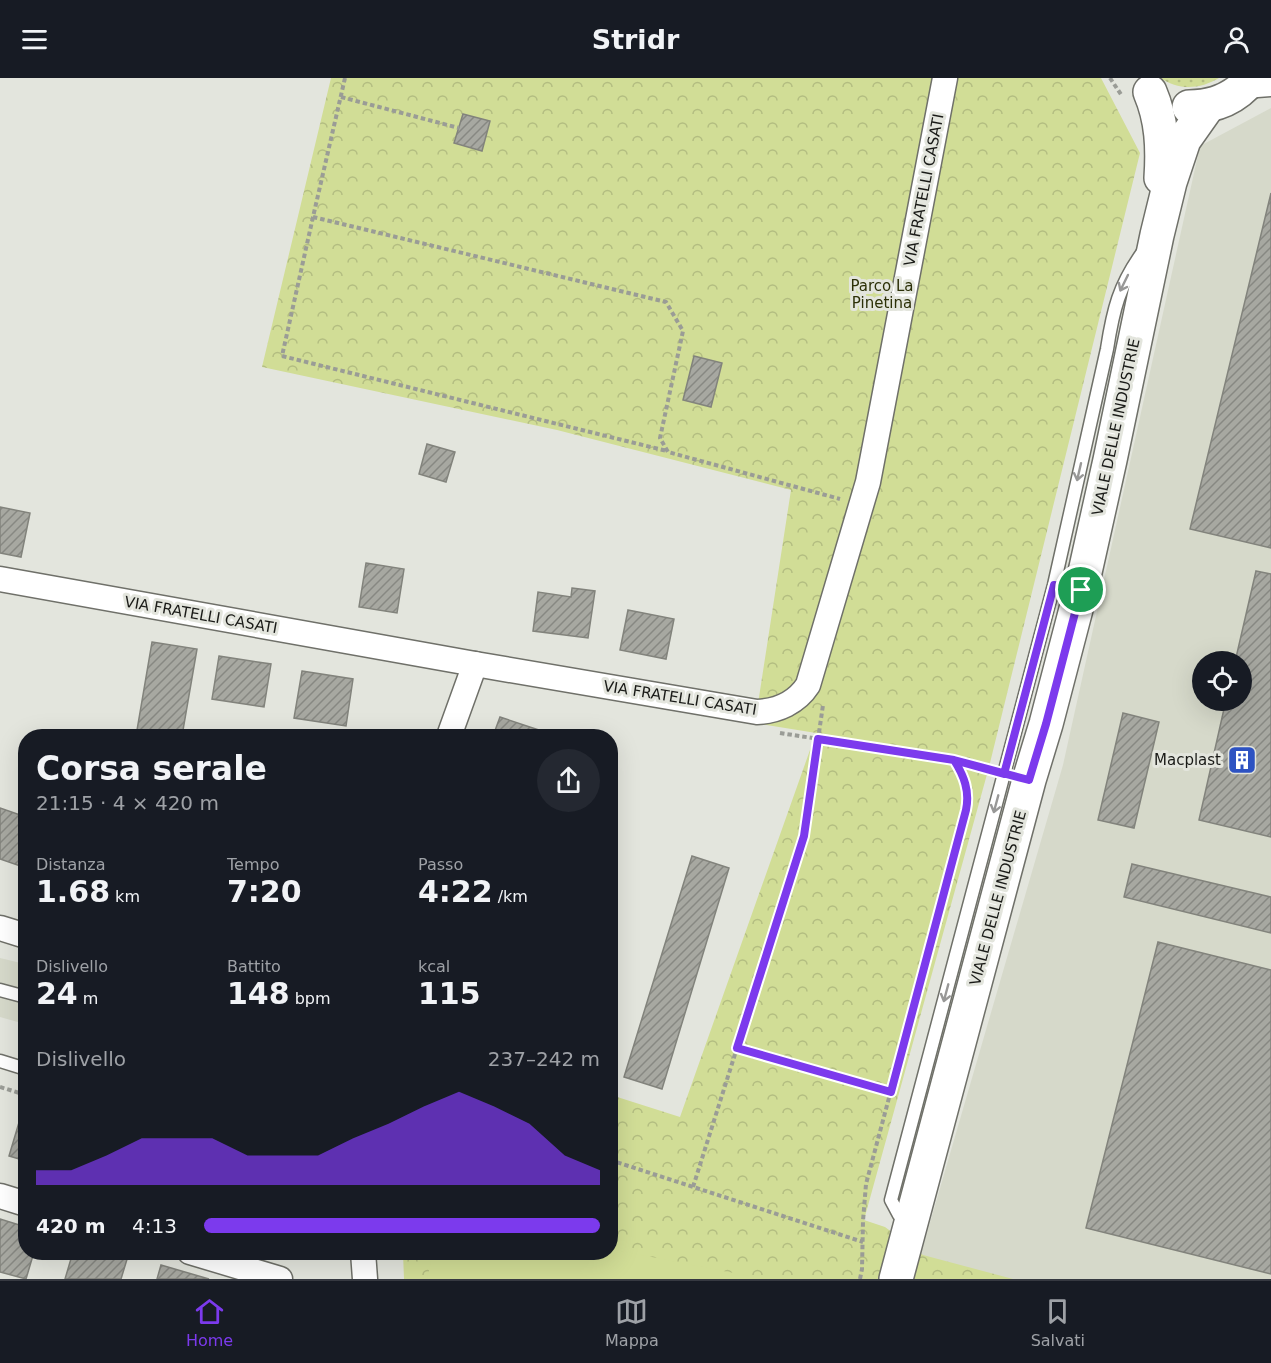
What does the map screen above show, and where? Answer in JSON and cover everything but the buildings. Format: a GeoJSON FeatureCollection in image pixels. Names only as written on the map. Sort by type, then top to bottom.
{"type":"FeatureCollection","features":[{"type":"Feature","properties":{"kind":"street","name":"VIA FRATELLI CASATI"},"geometry":{"type":"LineString","coordinates":[[0,579],[757,712],[772,711],[791,703],[805,691],[808,684],[868,482],[945,78]]}},
{"type":"Feature","properties":{"kind":"street"},"geometry":{"type":"LineString","coordinates":[[1143,85],[1163,100],[1190,107],[1208,106],[1226,100],[1256,83]]}},
{"type":"Feature","properties":{"kind":"street","name":"VIALE DELLE INDUSTRIE"},"geometry":{"type":"LineString","coordinates":[[1143,85],[1158,112],[1162,144],[1157,235]]}},
{"type":"Feature","properties":{"kind":"street","name":"VIALE DELLE INDUSTRIE"},"geometry":{"type":"LineString","coordinates":[[896,1279],[1029,780],[1046,724],[1067,588],[1110,459],[1157,235],[1180,147],[1188,132],[1208,106]]}},
{"type":"Feature","properties":{"kind":"street"},"geometry":{"type":"LineString","coordinates":[[452,729],[475,664]]}},
{"type":"Feature","properties":{"kind":"street"},"geometry":{"type":"LineString","coordinates":[[0,928],[18,934]]}},
{"type":"Feature","properties":{"kind":"street"},"geometry":{"type":"LineString","coordinates":[[0,1196],[18,1202]]}},
{"type":"Feature","properties":{"kind":"street"},"geometry":{"type":"LineString","coordinates":[[217,1260],[280,1279]]}},
{"type":"Feature","properties":{"kind":"street"},"geometry":{"type":"LineString","coordinates":[[364,1260],[365,1279]]}},
{"type":"Feature","properties":{"kind":"lane"},"geometry":{"type":"LineString","coordinates":[[911,1221],[899,1215],[891,1200],[1004,774],[1067,588]]}},
{"type":"Feature","properties":{"kind":"lane"},"geometry":{"type":"LineString","coordinates":[[0,990],[18,995]]}},
{"type":"Feature","properties":{"kind":"lane"},"geometry":{"type":"LineString","coordinates":[[0,1061],[18,1067]]}},
{"type":"Feature","properties":{"kind":"path"},"geometry":{"type":"LineString","coordinates":[[345,78],[282,356],[668,452],[862,504]]}},
{"type":"Feature","properties":{"kind":"path"},"geometry":{"type":"LineString","coordinates":[[341,97],[459,128]]}},
{"type":"Feature","properties":{"kind":"path"},"geometry":{"type":"LineString","coordinates":[[313,217],[666,302],[683,332],[660,438],[668,452]]}},
{"type":"Feature","properties":{"kind":"path"},"geometry":{"type":"LineString","coordinates":[[693,1187],[804,836],[823,704]]}},
{"type":"Feature","properties":{"kind":"path"},"geometry":{"type":"LineString","coordinates":[[777,733],[954,760],[1004,774]]}},
{"type":"Feature","properties":{"kind":"path"},"geometry":{"type":"LineString","coordinates":[[860,1279],[866,1184],[966,810],[968,795],[965,781],[954,760]]}},
{"type":"Feature","properties":{"kind":"path"},"geometry":{"type":"LineString","coordinates":[[737,1048],[891,1092]]}},
{"type":"Feature","properties":{"kind":"path"},"geometry":{"type":"LineString","coordinates":[[0,1087],[18,1093]]}},
{"type":"Feature","properties":{"kind":"path"},"geometry":{"type":"LineString","coordinates":[[618,1163],[863,1242]]}},
{"type":"Feature","properties":{"kind":"shaded area"},"geometry":{"type":"Polygon","coordinates":[[[1271,108],[1271,1279],[1011,1279],[920,1257],[1063,765],[1200,146],[1271,108]]]}},
{"type":"Feature","properties":{"kind":"shaded area"},"geometry":{"type":"Polygon","coordinates":[[[0,958],[18,962],[18,1022],[0,1017],[0,958]]]}},
{"type":"Feature","properties":{"kind":"green space","name":"Parco La Pinetina"},"geometry":{"type":"Polygon","coordinates":[[[331,78],[1101,78],[1140,153],[989,767],[864,1220],[885,1227],[923,1255],[1013,1279],[404,1279],[403,1260],[618,1260],[618,1097],[680,1117],[816,733],[755,723],[791,490],[557,430],[262,367],[331,78]]]}},
{"type":"Feature","properties":{"kind":"green space"},"geometry":{"type":"Polygon","coordinates":[[[1161,78],[1219,78],[1197,86],[1182,87],[1161,78]]]}},
{"type":"Feature","properties":{"kind":"green space"},"geometry":{"type":"Polygon","coordinates":[[[618,1250],[764,1279],[427,1279],[431,1260],[618,1260],[618,1250]]]}},
{"type":"Feature","properties":{"kind":"place","name":"Macplast"},"geometry":{"type":"Point","coordinates":[1242,760]}},
{"type":"Feature","properties":{"kind":"route"},"geometry":{"type":"LineString","coordinates":[[1081,590],[1029,780],[1004,774],[954,760],[965,781],[968,802],[891,1092],[737,1048],[804,836],[818,739],[954,760],[1004,774],[1054,585],[1081,590]]}}]}
